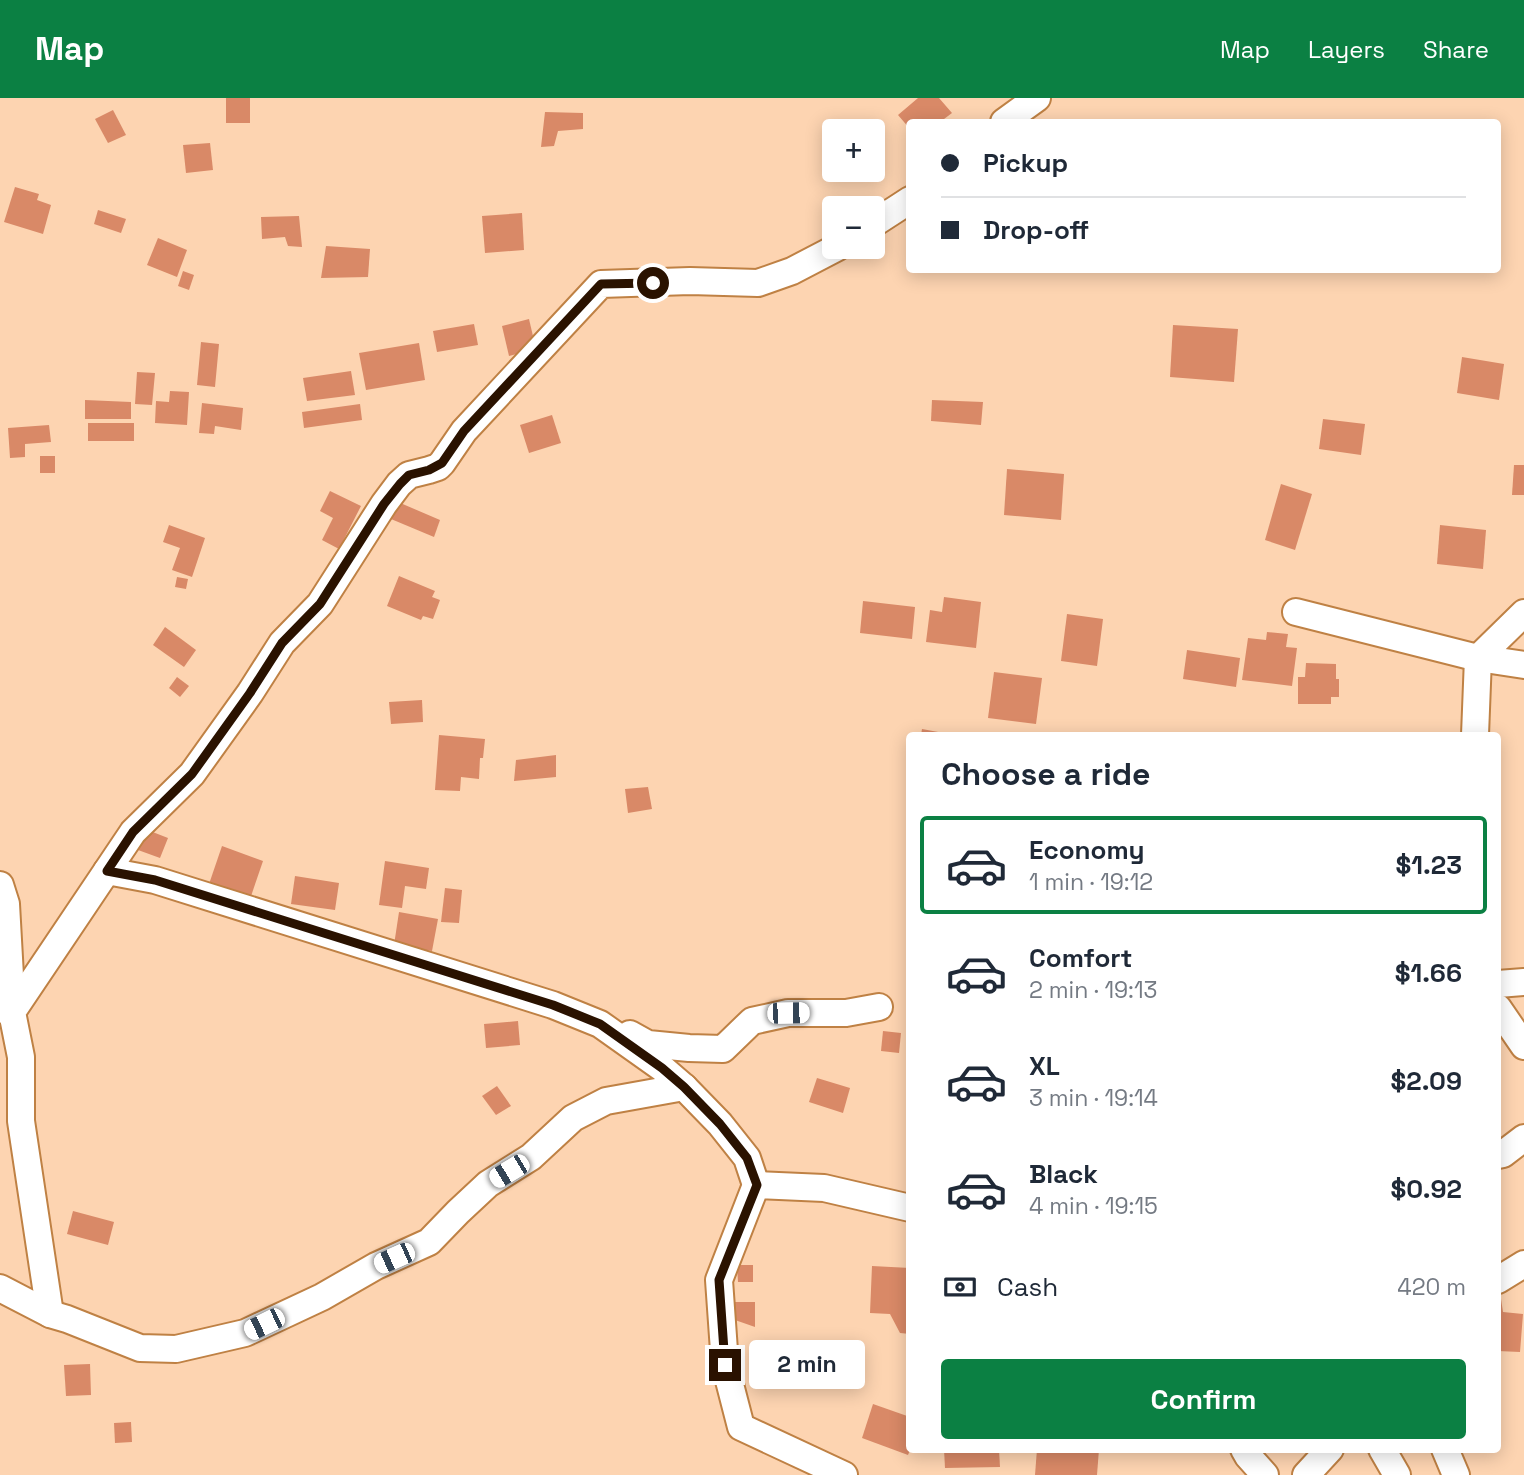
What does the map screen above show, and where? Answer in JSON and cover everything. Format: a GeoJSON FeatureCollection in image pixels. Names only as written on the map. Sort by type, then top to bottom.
{"type":"FeatureCollection","features":[{"type":"Feature","properties":{"kind":"street"},"geometry":{"type":"LineString","coordinates":[[1008,119],[1037,98]]}},
{"type":"Feature","properties":{"kind":"street"},"geometry":{"type":"LineString","coordinates":[[885,216],[906,203]]}},
{"type":"Feature","properties":{"kind":"street"},"geometry":{"type":"LineString","coordinates":[[0,1040],[12,1012],[133,832],[192,774],[282,643],[320,604],[384,504],[409,475],[429,470],[442,463],[464,431],[601,284],[690,281],[758,283],[792,271],[822,255]]}},
{"type":"Feature","properties":{"kind":"street"},"geometry":{"type":"LineString","coordinates":[[1296,612],[1478,658],[1524,665]]}},
{"type":"Feature","properties":{"kind":"street"},"geometry":{"type":"LineString","coordinates":[[1476,732],[1478,658],[1524,614]]}},
{"type":"Feature","properties":{"kind":"street"},"geometry":{"type":"LineString","coordinates":[[107,871],[168,884],[553,1005],[600,1024],[618,1028],[648,1044],[723,1049],[752,1021],[788,1013],[846,1013],[879,1007]]}},
{"type":"Feature","properties":{"kind":"street"},"geometry":{"type":"LineString","coordinates":[[0,885],[6,904],[12,1012],[21,1057],[21,1121],[50,1314]]}},
{"type":"Feature","properties":{"kind":"street"},"geometry":{"type":"LineString","coordinates":[[1501,984],[1524,982]]}},
{"type":"Feature","properties":{"kind":"street"},"geometry":{"type":"LineString","coordinates":[[1501,1012],[1524,1046]]}},
{"type":"Feature","properties":{"kind":"street"},"geometry":{"type":"LineString","coordinates":[[600,1024],[684,1087],[720,1124],[747,1158],[757,1185],[719,1280],[725,1365],[741,1427],[844,1475]]}},
{"type":"Feature","properties":{"kind":"street"},"geometry":{"type":"LineString","coordinates":[[0,1288],[50,1314],[140,1348],[176,1349],[245,1334],[322,1297],[376,1266],[429,1242],[488,1184],[531,1157],[573,1118],[606,1101],[684,1087]]}},
{"type":"Feature","properties":{"kind":"street"},"geometry":{"type":"LineString","coordinates":[[1501,1154],[1524,1138]]}},
{"type":"Feature","properties":{"kind":"street"},"geometry":{"type":"LineString","coordinates":[[757,1185],[824,1188],[906,1207]]}},
{"type":"Feature","properties":{"kind":"street"},"geometry":{"type":"LineString","coordinates":[[1501,1278],[1524,1264]]}},
{"type":"Feature","properties":{"kind":"street"},"geometry":{"type":"LineString","coordinates":[[1246,1453],[1265,1475]]}},
{"type":"Feature","properties":{"kind":"street"},"geometry":{"type":"LineString","coordinates":[[1306,1475],[1326,1453]]}},
{"type":"Feature","properties":{"kind":"street"},"geometry":{"type":"LineString","coordinates":[[1384,1453],[1397,1475]]}},
{"type":"Feature","properties":{"kind":"street"},"geometry":{"type":"LineString","coordinates":[[1447,1453],[1456,1475]]}},
{"type":"Feature","properties":{"kind":"building"},"geometry":{"type":"Polygon","coordinates":[[[226,98],[250,98],[250,123],[226,123],[226,98]]]}},
{"type":"Feature","properties":{"kind":"building"},"geometry":{"type":"Polygon","coordinates":[[[918,98],[939,98],[952,113],[944,119],[906,119],[906,124],[898,115],[918,98]]]}},
{"type":"Feature","properties":{"kind":"building"},"geometry":{"type":"Polygon","coordinates":[[[113,110],[126,135],[108,143],[95,119],[113,110]]]}},
{"type":"Feature","properties":{"kind":"building"},"geometry":{"type":"Polygon","coordinates":[[[545,112],[583,113],[583,129],[558,131],[554,146],[541,147],[545,112]]]}},
{"type":"Feature","properties":{"kind":"building"},"geometry":{"type":"Polygon","coordinates":[[[210,143],[213,170],[186,173],[183,145],[210,143]]]}},
{"type":"Feature","properties":{"kind":"building"},"geometry":{"type":"Polygon","coordinates":[[[15,187],[39,194],[37,200],[51,205],[43,234],[4,222],[15,187]]]}},
{"type":"Feature","properties":{"kind":"building"},"geometry":{"type":"Polygon","coordinates":[[[98,210],[126,219],[121,233],[94,224],[98,210]]]}},
{"type":"Feature","properties":{"kind":"building"},"geometry":{"type":"Polygon","coordinates":[[[522,213],[524,250],[485,253],[482,216],[522,213]]]}},
{"type":"Feature","properties":{"kind":"building"},"geometry":{"type":"Polygon","coordinates":[[[299,216],[302,247],[288,246],[285,237],[262,239],[261,217],[299,216]]]}},
{"type":"Feature","properties":{"kind":"building"},"geometry":{"type":"Polygon","coordinates":[[[158,238],[187,250],[177,277],[147,265],[158,238]]]}},
{"type":"Feature","properties":{"kind":"building"},"geometry":{"type":"Polygon","coordinates":[[[326,246],[370,249],[368,277],[321,278],[326,246]]]}},
{"type":"Feature","properties":{"kind":"building"},"geometry":{"type":"Polygon","coordinates":[[[183,271],[194,275],[189,290],[178,286],[183,271]]]}},
{"type":"Feature","properties":{"kind":"building"},"geometry":{"type":"Polygon","coordinates":[[[529,319],[536,349],[509,356],[502,326],[529,319]]]}},
{"type":"Feature","properties":{"kind":"building"},"geometry":{"type":"Polygon","coordinates":[[[474,324],[478,345],[437,352],[433,331],[474,324]]]}},
{"type":"Feature","properties":{"kind":"building"},"geometry":{"type":"Polygon","coordinates":[[[1173,325],[1238,329],[1234,382],[1170,377],[1173,325]]]}},
{"type":"Feature","properties":{"kind":"building"},"geometry":{"type":"Polygon","coordinates":[[[201,342],[219,344],[215,387],[197,385],[201,342]]]}},
{"type":"Feature","properties":{"kind":"building"},"geometry":{"type":"Polygon","coordinates":[[[419,343],[425,380],[366,390],[359,353],[419,343]]]}},
{"type":"Feature","properties":{"kind":"building"},"geometry":{"type":"Polygon","coordinates":[[[1462,357],[1504,364],[1499,400],[1457,393],[1462,357]]]}},
{"type":"Feature","properties":{"kind":"building"},"geometry":{"type":"Polygon","coordinates":[[[351,371],[355,395],[307,401],[303,378],[351,371]]]}},
{"type":"Feature","properties":{"kind":"building"},"geometry":{"type":"Polygon","coordinates":[[[137,372],[155,373],[152,405],[135,404],[137,372]]]}},
{"type":"Feature","properties":{"kind":"building"},"geometry":{"type":"Polygon","coordinates":[[[170,391],[189,392],[187,425],[155,423],[156,401],[169,402],[170,391]]]}},
{"type":"Feature","properties":{"kind":"building"},"geometry":{"type":"Polygon","coordinates":[[[85,400],[131,402],[131,419],[85,419],[85,400]]]}},
{"type":"Feature","properties":{"kind":"building"},"geometry":{"type":"Polygon","coordinates":[[[932,400],[983,402],[981,425],[931,421],[932,400]]]}},
{"type":"Feature","properties":{"kind":"building"},"geometry":{"type":"Polygon","coordinates":[[[202,403],[243,408],[241,430],[215,426],[214,434],[199,433],[202,403]]]}},
{"type":"Feature","properties":{"kind":"building"},"geometry":{"type":"Polygon","coordinates":[[[360,404],[362,420],[304,428],[302,412],[360,404]]]}},
{"type":"Feature","properties":{"kind":"building"},"geometry":{"type":"Polygon","coordinates":[[[552,415],[561,443],[529,453],[520,425],[552,415]]]}},
{"type":"Feature","properties":{"kind":"building"},"geometry":{"type":"Polygon","coordinates":[[[1323,419],[1365,424],[1361,455],[1319,449],[1323,419]]]}},
{"type":"Feature","properties":{"kind":"building"},"geometry":{"type":"Polygon","coordinates":[[[88,423],[134,423],[134,441],[88,441],[88,423]]]}},
{"type":"Feature","properties":{"kind":"building"},"geometry":{"type":"Polygon","coordinates":[[[49,425],[51,442],[25,444],[25,457],[10,458],[8,428],[49,425]]]}},
{"type":"Feature","properties":{"kind":"building"},"geometry":{"type":"Polygon","coordinates":[[[40,456],[55,456],[55,473],[40,473],[40,456]]]}},
{"type":"Feature","properties":{"kind":"building"},"geometry":{"type":"Polygon","coordinates":[[[1514,465],[1524,465],[1524,495],[1512,495],[1514,465]]]}},
{"type":"Feature","properties":{"kind":"building"},"geometry":{"type":"Polygon","coordinates":[[[1007,469],[1064,474],[1061,520],[1004,515],[1007,469]]]}},
{"type":"Feature","properties":{"kind":"building"},"geometry":{"type":"Polygon","coordinates":[[[1281,484],[1312,494],[1295,550],[1265,540],[1281,484]]]}},
{"type":"Feature","properties":{"kind":"building"},"geometry":{"type":"Polygon","coordinates":[[[330,491],[361,506],[339,549],[322,540],[333,518],[320,511],[330,491]]]}},
{"type":"Feature","properties":{"kind":"building"},"geometry":{"type":"Polygon","coordinates":[[[398,502],[440,520],[434,537],[391,519],[398,502]]]}},
{"type":"Feature","properties":{"kind":"building"},"geometry":{"type":"Polygon","coordinates":[[[169,525],[205,538],[192,577],[172,570],[180,548],[163,542],[169,525]]]}},
{"type":"Feature","properties":{"kind":"building"},"geometry":{"type":"Polygon","coordinates":[[[1440,525],[1486,530],[1483,569],[1437,564],[1440,525]]]}},
{"type":"Feature","properties":{"kind":"building"},"geometry":{"type":"Polygon","coordinates":[[[399,576],[435,591],[432,597],[440,600],[433,619],[423,616],[421,620],[387,606],[399,576]]]}},
{"type":"Feature","properties":{"kind":"building"},"geometry":{"type":"Polygon","coordinates":[[[177,577],[188,579],[186,589],[175,587],[177,577]]]}},
{"type":"Feature","properties":{"kind":"building"},"geometry":{"type":"Polygon","coordinates":[[[944,597],[981,602],[976,648],[926,642],[930,610],[942,612],[944,597]]]}},
{"type":"Feature","properties":{"kind":"building"},"geometry":{"type":"Polygon","coordinates":[[[863,601],[915,607],[912,639],[860,633],[863,601]]]}},
{"type":"Feature","properties":{"kind":"building"},"geometry":{"type":"Polygon","coordinates":[[[1067,614],[1103,619],[1097,666],[1061,661],[1067,614]]]}},
{"type":"Feature","properties":{"kind":"building"},"geometry":{"type":"Polygon","coordinates":[[[165,627],[196,650],[184,667],[153,645],[165,627]]]}},
{"type":"Feature","properties":{"kind":"building"},"geometry":{"type":"Polygon","coordinates":[[[1267,632],[1288,634],[1286,647],[1297,648],[1292,686],[1242,680],[1248,638],[1266,640],[1267,632]]]}},
{"type":"Feature","properties":{"kind":"building"},"geometry":{"type":"Polygon","coordinates":[[[1187,650],[1240,658],[1236,687],[1183,679],[1187,650]]]}},
{"type":"Feature","properties":{"kind":"building"},"geometry":{"type":"Polygon","coordinates":[[[1306,663],[1336,664],[1339,697],[1331,697],[1331,704],[1298,704],[1298,677],[1305,677],[1306,663]]]}},
{"type":"Feature","properties":{"kind":"building"},"geometry":{"type":"Polygon","coordinates":[[[994,672],[1042,678],[1036,724],[988,718],[994,672]]]}},
{"type":"Feature","properties":{"kind":"building"},"geometry":{"type":"Polygon","coordinates":[[[177,677],[189,686],[180,697],[169,688],[177,677]]]}},
{"type":"Feature","properties":{"kind":"building"},"geometry":{"type":"Polygon","coordinates":[[[422,700],[423,722],[391,724],[389,702],[422,700]]]}},
{"type":"Feature","properties":{"kind":"building"},"geometry":{"type":"Polygon","coordinates":[[[439,735],[485,739],[483,758],[480,758],[479,779],[461,777],[460,791],[435,790],[439,735]]]}},
{"type":"Feature","properties":{"kind":"building"},"geometry":{"type":"Polygon","coordinates":[[[556,755],[556,777],[514,781],[516,760],[556,755]]]}},
{"type":"Feature","properties":{"kind":"building"},"geometry":{"type":"Polygon","coordinates":[[[648,787],[652,809],[628,813],[625,789],[648,787]]]}},
{"type":"Feature","properties":{"kind":"building"},"geometry":{"type":"Polygon","coordinates":[[[145,829],[168,838],[160,858],[138,850],[145,829]]]}},
{"type":"Feature","properties":{"kind":"building"},"geometry":{"type":"Polygon","coordinates":[[[222,846],[263,861],[249,902],[208,887],[222,846]]]}},
{"type":"Feature","properties":{"kind":"building"},"geometry":{"type":"Polygon","coordinates":[[[385,861],[429,868],[426,889],[405,886],[402,908],[379,905],[385,861]]]}},
{"type":"Feature","properties":{"kind":"building"},"geometry":{"type":"Polygon","coordinates":[[[295,876],[339,883],[335,910],[291,904],[295,876]]]}},
{"type":"Feature","properties":{"kind":"building"},"geometry":{"type":"Polygon","coordinates":[[[445,888],[462,890],[459,923],[441,922],[445,888]]]}},
{"type":"Feature","properties":{"kind":"building"},"geometry":{"type":"Polygon","coordinates":[[[399,912],[438,919],[432,951],[394,945],[399,912]]]}},
{"type":"Feature","properties":{"kind":"building"},"geometry":{"type":"Polygon","coordinates":[[[518,1021],[520,1045],[486,1048],[484,1024],[518,1021]]]}},
{"type":"Feature","properties":{"kind":"building"},"geometry":{"type":"Polygon","coordinates":[[[883,1031],[901,1033],[899,1053],[881,1051],[883,1031]]]}},
{"type":"Feature","properties":{"kind":"building"},"geometry":{"type":"Polygon","coordinates":[[[817,1078],[850,1088],[843,1113],[809,1102],[817,1078]]]}},
{"type":"Feature","properties":{"kind":"building"},"geometry":{"type":"Polygon","coordinates":[[[497,1086],[511,1106],[496,1115],[482,1096],[497,1086]]]}},
{"type":"Feature","properties":{"kind":"building"},"geometry":{"type":"Polygon","coordinates":[[[73,1211],[114,1222],[108,1245],[67,1234],[73,1211]]]}},
{"type":"Feature","properties":{"kind":"building"},"geometry":{"type":"Polygon","coordinates":[[[737,1265],[753,1265],[753,1282],[738,1282],[737,1265]]]}},
{"type":"Feature","properties":{"kind":"building"},"geometry":{"type":"Polygon","coordinates":[[[872,1266],[906,1268],[906,1334],[900,1333],[890,1314],[870,1313],[872,1266]]]}},
{"type":"Feature","properties":{"kind":"building"},"geometry":{"type":"Polygon","coordinates":[[[1501,1299],[1503,1312],[1523,1314],[1520,1352],[1501,1351],[1501,1299]]]}},
{"type":"Feature","properties":{"kind":"building"},"geometry":{"type":"Polygon","coordinates":[[[735,1302],[755,1302],[755,1327],[735,1320],[735,1302]]]}},
{"type":"Feature","properties":{"kind":"building"},"geometry":{"type":"Polygon","coordinates":[[[90,1364],[91,1395],[66,1396],[64,1365],[90,1364]]]}},
{"type":"Feature","properties":{"kind":"building"},"geometry":{"type":"Polygon","coordinates":[[[873,1404],[906,1416],[908,1455],[862,1438],[873,1404]]]}},
{"type":"Feature","properties":{"kind":"building"},"geometry":{"type":"Polygon","coordinates":[[[131,1422],[132,1442],[115,1443],[114,1423],[131,1422]]]}},
{"type":"Feature","properties":{"kind":"building"},"geometry":{"type":"Polygon","coordinates":[[[944,1453],[999,1453],[1000,1467],[945,1468],[944,1453]]]}},
{"type":"Feature","properties":{"kind":"building"},"geometry":{"type":"Polygon","coordinates":[[[1037,1453],[1099,1453],[1097,1475],[1035,1475],[1037,1453]]]}},
{"type":"Feature","properties":{"kind":"route"},"geometry":{"type":"LineString","coordinates":[[653,283],[601,284],[464,431],[438,467],[409,475],[400,484],[384,504],[320,604],[282,643],[192,774],[133,832],[107,871],[155,880],[553,1005],[600,1024],[662,1068],[720,1124],[747,1158],[757,1185],[719,1280],[725,1365]]}}]}
